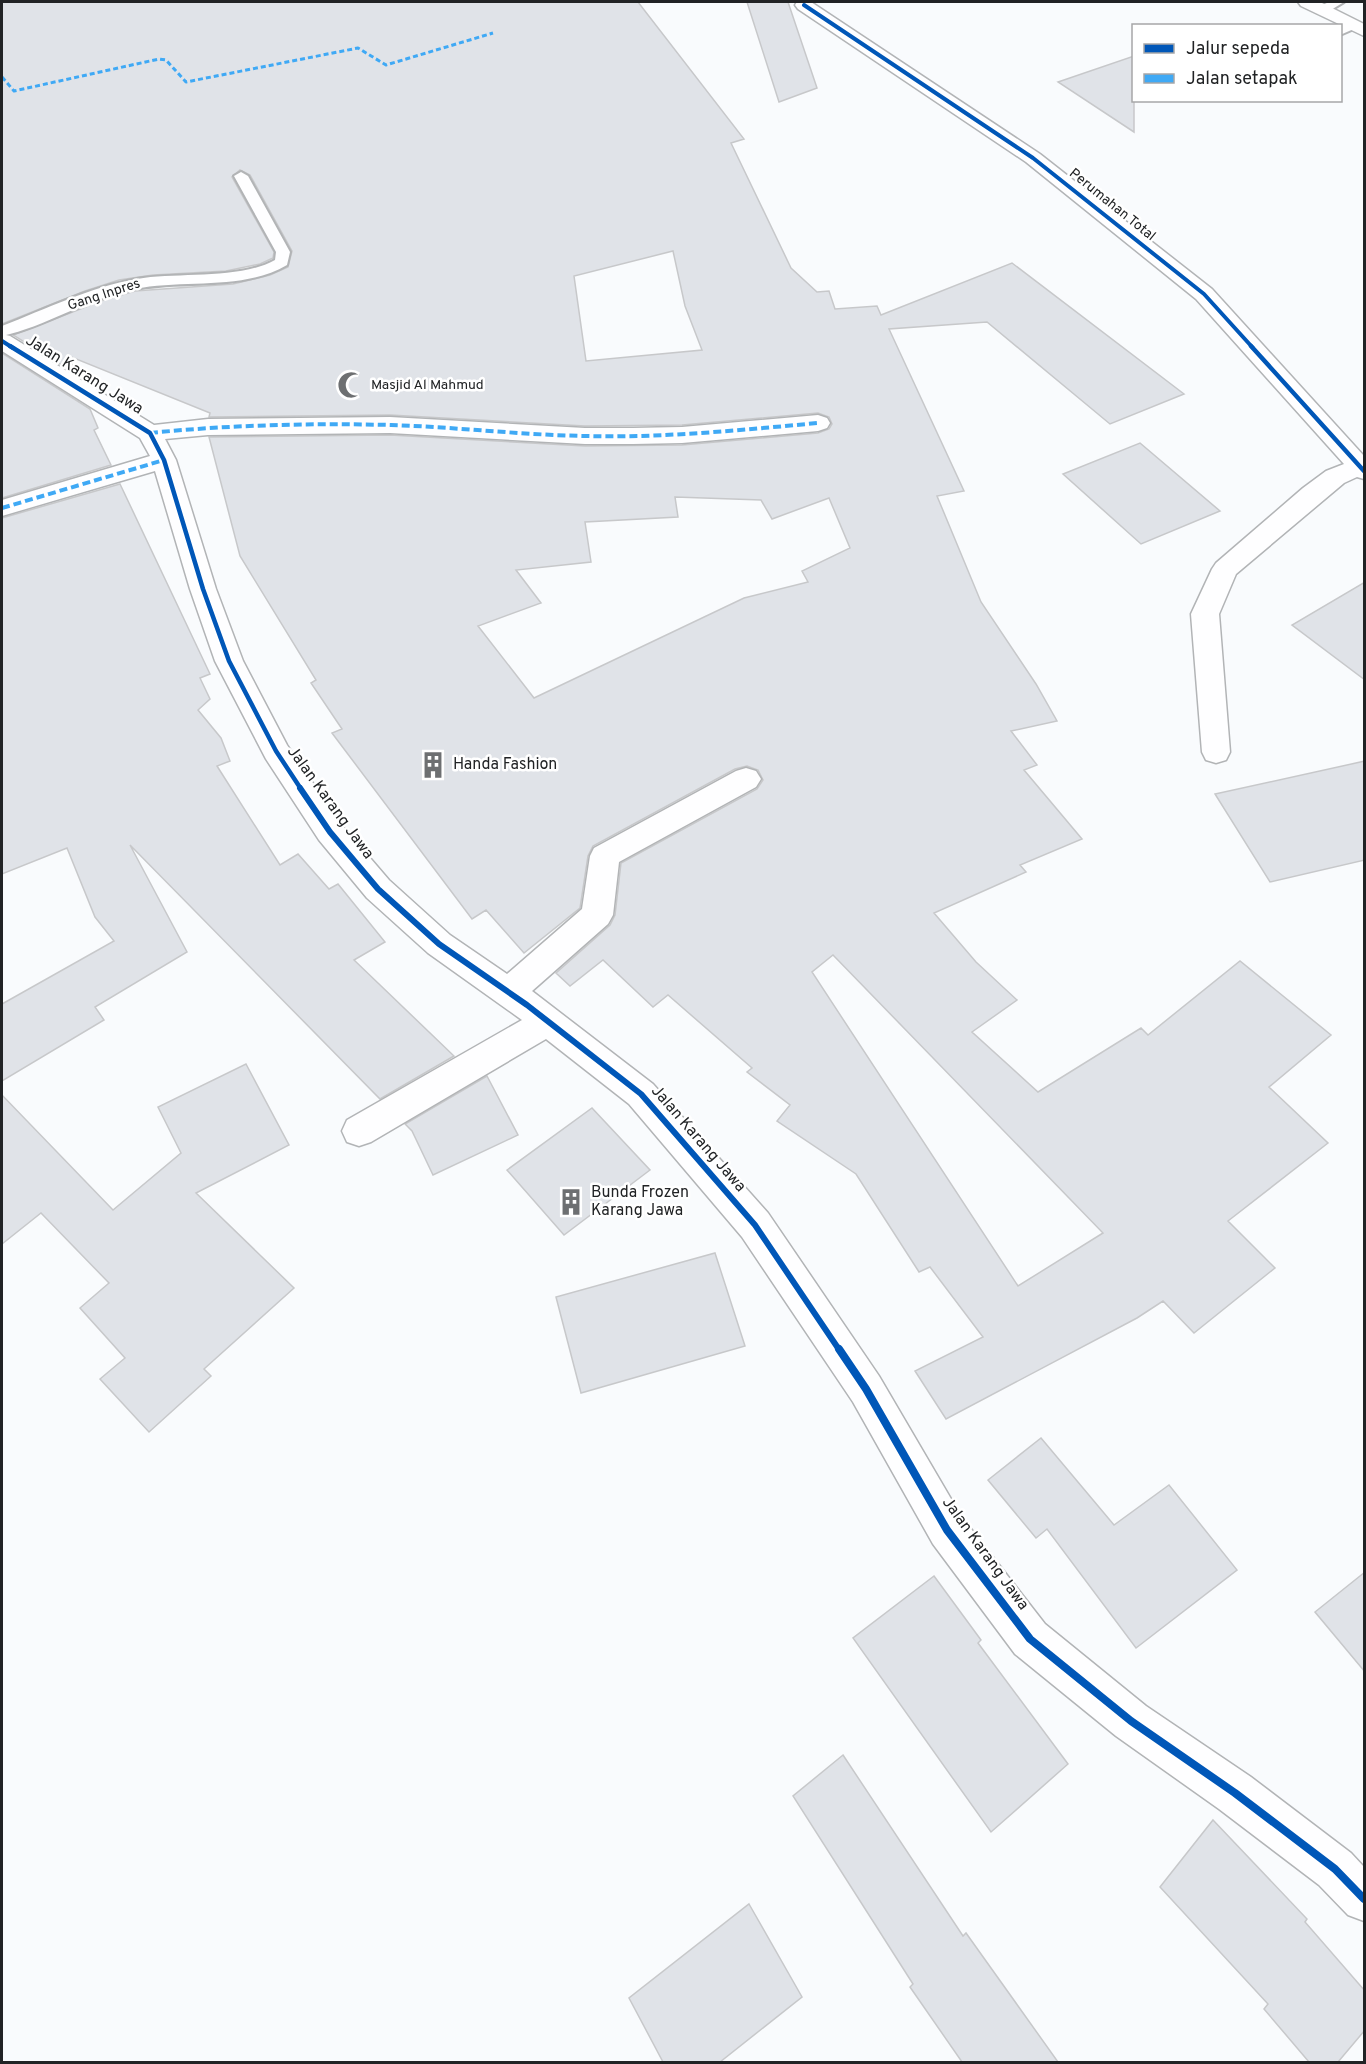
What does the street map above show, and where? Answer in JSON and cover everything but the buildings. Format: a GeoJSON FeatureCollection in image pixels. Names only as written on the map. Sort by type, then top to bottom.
{"type":"FeatureCollection","features":[{"type":"Feature","properties":{"kind":"street"},"geometry":{"type":"LineString","coordinates":[[1322,4],[1352,29]]}},
{"type":"Feature","properties":{"kind":"street","name":"Perumahan Total"},"geometry":{"type":"LineString","coordinates":[[804,5],[1033,158],[1204,294],[1362,469]]}},
{"type":"Feature","properties":{"kind":"street","name":"Jalan Karang Jawa"},"geometry":{"type":"LineString","coordinates":[[2,341],[157,446],[229,661],[276,751],[330,832],[378,889],[439,944],[509,992],[641,1094],[755,1225],[866,1389],[947,1530],[1029,1639],[1131,1721],[1235,1793],[1335,1869],[1365,1899]]}},
{"type":"Feature","properties":{"kind":"street"},"geometry":{"type":"LineString","coordinates":[[2,508],[208,427],[390,425],[574,436],[633,436],[682,435],[818,423]]}},
{"type":"Feature","properties":{"kind":"street"},"geometry":{"type":"LineString","coordinates":[[1216,752],[1205,614],[1225,568],[1335,477],[1362,469]]}},
{"type":"Feature","properties":{"kind":"street"},"geometry":{"type":"LineString","coordinates":[[509,992],[597,915],[605,856],[746,779]]}},
{"type":"Feature","properties":{"kind":"street"},"geometry":{"type":"LineString","coordinates":[[358,1131],[548,1021]]}},
{"type":"Feature","properties":{"kind":"lane","name":"Gang Inpres"},"geometry":{"type":"LineString","coordinates":[[2,331],[133,283],[266,270],[282,262],[282,252],[241,176]]}},
{"type":"Feature","properties":{"kind":"marked path"},"geometry":{"type":"LineString","coordinates":[[2,77],[14,91],[159,59],[166,60],[186,82],[358,48],[386,65],[493,33]]}},
{"type":"Feature","properties":{"kind":"marked path"},"geometry":{"type":"LineString","coordinates":[[150,433],[208,427],[390,425],[585,436],[633,436],[682,435],[818,423]]}},
{"type":"Feature","properties":{"kind":"marked path"},"geometry":{"type":"LineString","coordinates":[[2,508],[164,460]]}},
{"type":"Feature","properties":{"kind":"cycle path"},"geometry":{"type":"LineString","coordinates":[[804,5],[1033,158],[1204,294],[1364,471]]}},
{"type":"Feature","properties":{"kind":"cycle path"},"geometry":{"type":"LineString","coordinates":[[2,341],[150,433],[164,460],[203,589],[229,661],[276,751],[330,832],[378,889],[439,944],[527,1005],[641,1094],[755,1225],[866,1389],[947,1530],[1030,1639],[1131,1721],[1235,1793],[1335,1869],[1364,1899]]}},
{"type":"Feature","properties":{"kind":"place","name":"Masjid Al Mahmud"},"geometry":{"type":"Point","coordinates":[351,385]}},
{"type":"Feature","properties":{"kind":"place","name":"Handa Fashion"},"geometry":{"type":"Point","coordinates":[433,765]}},
{"type":"Feature","properties":{"kind":"place","name":"Bunda Frozen Karang Jawa"},"geometry":{"type":"Point","coordinates":[571,1202]}}]}
